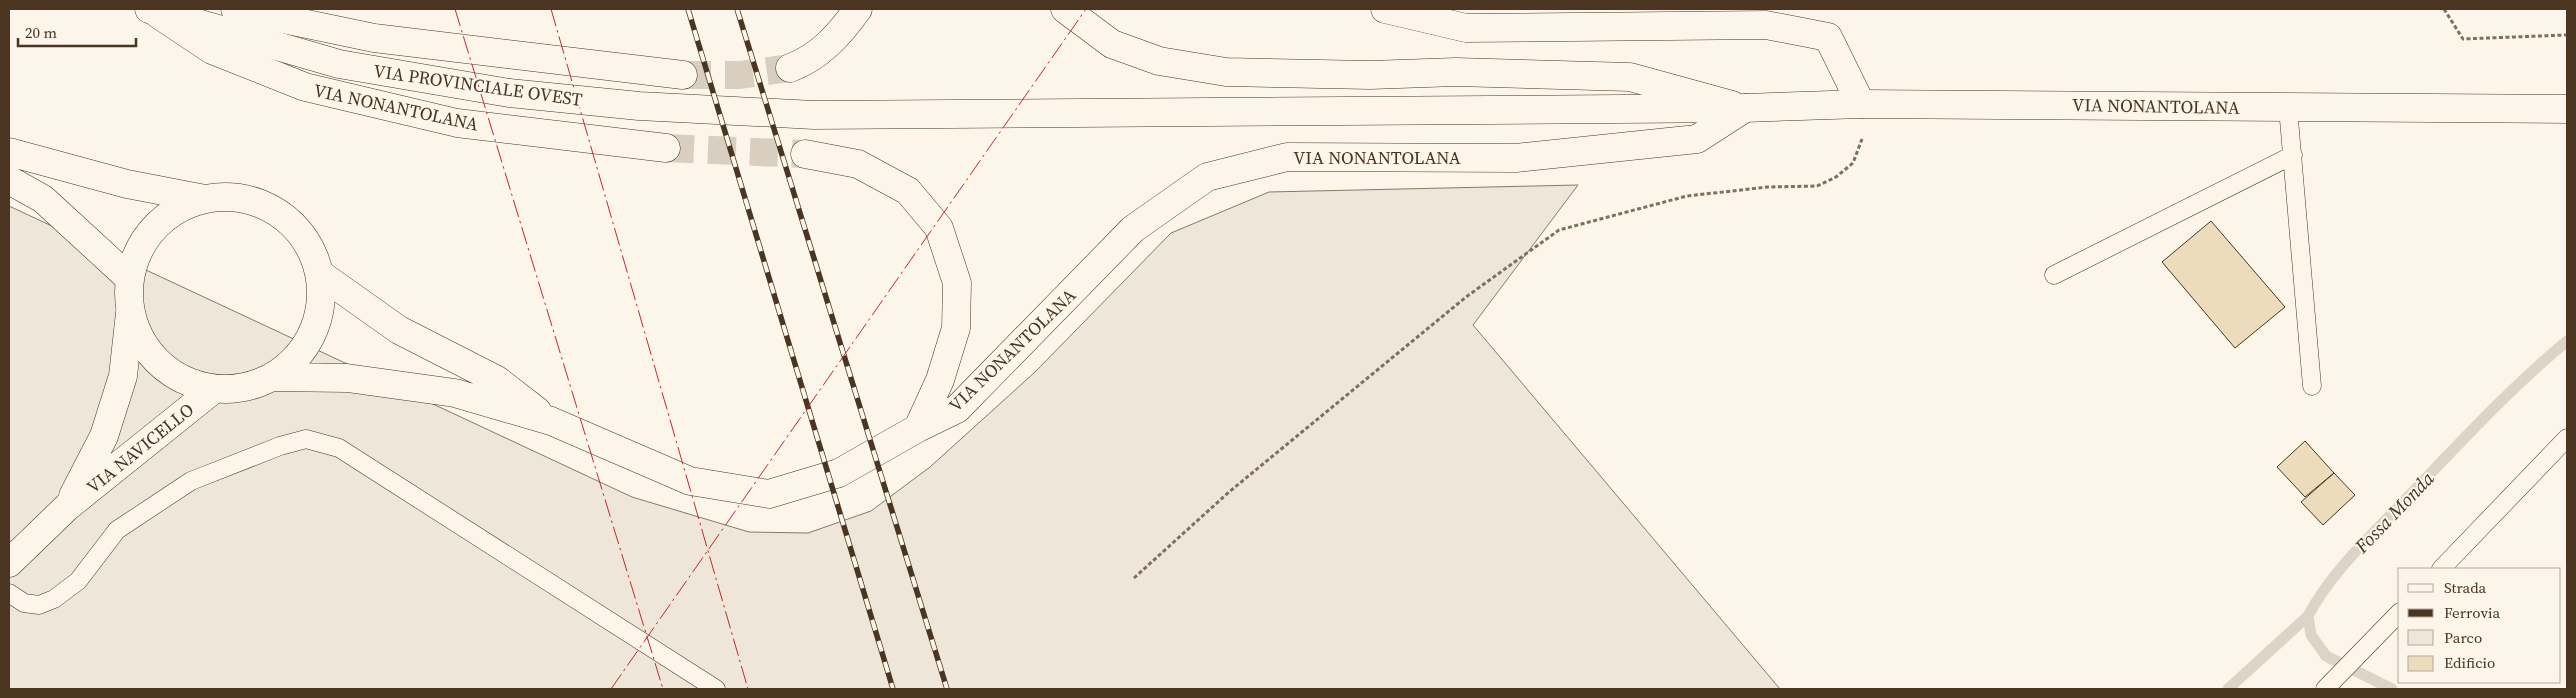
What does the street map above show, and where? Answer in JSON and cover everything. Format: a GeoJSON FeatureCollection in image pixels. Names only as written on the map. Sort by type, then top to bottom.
{"type":"FeatureCollection","features":[{"type":"Feature","properties":{"kind":"main road","name":"VIA NONANTOLANA"},"geometry":{"type":"LineString","coordinates":[[152,9],[212,50],[305,87],[457,123],[666,148]]}},
{"type":"Feature","properties":{"kind":"main road","name":"VIA PROVINCIALE OVEST"},"geometry":{"type":"LineString","coordinates":[[152,9],[339,64],[509,93],[639,106],[814,115]]}},
{"type":"Feature","properties":{"kind":"main road"},"geometry":{"type":"LineString","coordinates":[[235,9],[374,38],[683,75]]}},
{"type":"Feature","properties":{"kind":"main road"},"geometry":{"type":"LineString","coordinates":[[790,68],[805,62],[840,34],[858,9]]}},
{"type":"Feature","properties":{"kind":"main road","name":"VIA NONANTOLANA"},"geometry":{"type":"LineString","coordinates":[[1065,9],[1112,44],[1158,61],[1226,72],[1370,75],[1456,72],[1630,77],[1746,108]]}},
{"type":"Feature","properties":{"kind":"main road"},"geometry":{"type":"LineString","coordinates":[[1385,9],[1466,28],[1766,25],[1828,37],[1861,104]]}},
{"type":"Feature","properties":{"kind":"main road","name":"VIA NONANTOLANA"},"geometry":{"type":"LineString","coordinates":[[814,115],[1746,108],[1861,104],[2567,109]]}},
{"type":"Feature","properties":{"kind":"main road","name":"VIA NONANTOLANA"},"geometry":{"type":"LineString","coordinates":[[273,377],[347,378],[455,393],[551,421],[690,481],[769,494],[839,473],[918,428],[957,409],[1133,229],[1207,177],[1287,157],[1516,158],[1697,139],[1746,108]]}},
{"type":"Feature","properties":{"kind":"main road","name":"VIA NONANTOLANA"},"geometry":{"type":"LineString","coordinates":[[9,152],[127,184],[205,199],[236,197],[265,205],[291,222],[310,246],[320,274],[322,304],[313,333],[296,359],[273,377],[244,388],[214,389],[185,381],[160,364],[141,341],[130,314],[129,278],[138,251],[154,227],[178,209],[205,199]]}},
{"type":"Feature","properties":{"kind":"main road","name":"VIA NONANTOLANA"},"geometry":{"type":"LineString","coordinates":[[805,154],[858,164],[908,191],[939,228],[957,283],[956,328],[940,380],[918,428]]}},
{"type":"Feature","properties":{"kind":"main road"},"geometry":{"type":"LineString","coordinates":[[9,180],[43,199],[129,278]]}},
{"type":"Feature","properties":{"kind":"main road","name":"VIA NONANTOLANA"},"geometry":{"type":"LineString","coordinates":[[320,274],[399,330],[497,380],[551,421]]}},
{"type":"Feature","properties":{"kind":"main road","name":"VIA NAVICELLO"},"geometry":{"type":"LineString","coordinates":[[67,507],[104,436],[123,376],[130,314]]}},
{"type":"Feature","properties":{"kind":"main road","name":"VIA NAVICELLO"},"geometry":{"type":"LineString","coordinates":[[9,563],[67,507],[214,389]]}},
{"type":"Feature","properties":{"kind":"lane"},"geometry":{"type":"LineString","coordinates":[[2288,108],[2312,386]]}},
{"type":"Feature","properties":{"kind":"lane"},"geometry":{"type":"LineString","coordinates":[[2054,275],[2293,155]]}},
{"type":"Feature","properties":{"kind":"lane"},"geometry":{"type":"LineString","coordinates":[[2442,568],[2567,438]]}},
{"type":"Feature","properties":{"kind":"lane"},"geometry":{"type":"LineString","coordinates":[[9,593],[24,603],[39,605],[54,599],[78,581],[117,530],[191,482],[280,446],[306,439],[339,448],[716,689]]}},
{"type":"Feature","properties":{"kind":"lane"},"geometry":{"type":"LineString","coordinates":[[2325,689],[2398,614]]}},
{"type":"Feature","properties":{"kind":"path"},"geometry":{"type":"LineString","coordinates":[[2444,9],[2463,39],[2567,35]]}},
{"type":"Feature","properties":{"kind":"path"},"geometry":{"type":"LineString","coordinates":[[1134,578],[1229,492],[1466,297],[1559,230],[1687,196],[1768,187],[1817,186],[1836,177],[1853,163],[1862,144],[1861,104]]}},
{"type":"Feature","properties":{"kind":"green space"},"geometry":{"type":"Polygon","coordinates":[[[1578,185],[1473,325],[1780,689],[9,689],[9,206],[632,497],[749,532],[808,533],[871,511],[930,467],[1035,372],[1171,233],[1269,192],[1578,185]]]}},
{"type":"Feature","properties":{"kind":"building"},"geometry":{"type":"Polygon","coordinates":[[[2211,221],[2285,307],[2235,348],[2162,262],[2211,221]]]}},
{"type":"Feature","properties":{"kind":"building"},"geometry":{"type":"Polygon","coordinates":[[[2305,441],[2334,473],[2305,497],[2277,467],[2305,441]]]}},
{"type":"Feature","properties":{"kind":"building"},"geometry":{"type":"Polygon","coordinates":[[[2334,473],[2355,495],[2323,525],[2301,502],[2334,473]]]}},
{"type":"Feature","properties":{"kind":"waterway","name":"Fossa Monda"},"geometry":{"type":"LineString","coordinates":[[2228,689],[2308,616],[2328,584],[2365,541],[2504,398],[2567,341]]}},
{"type":"Feature","properties":{"kind":"waterway"},"geometry":{"type":"LineString","coordinates":[[2308,616],[2311,635],[2326,656],[2392,689]]}},
{"type":"Feature","properties":{"kind":"tunnel"},"geometry":{"type":"LineString","coordinates":[[683,75],[740,75],[790,68]]}},
{"type":"Feature","properties":{"kind":"tunnel"},"geometry":{"type":"LineString","coordinates":[[666,148],[805,154]]}},
{"type":"Feature","properties":{"kind":"railway"},"geometry":{"type":"LineString","coordinates":[[688,9],[893,689]]}},
{"type":"Feature","properties":{"kind":"railway"},"geometry":{"type":"LineString","coordinates":[[737,9],[947,689]]}},
{"type":"Feature","properties":{"kind":"power"},"geometry":{"type":"LineString","coordinates":[[455,9],[663,689]]}},
{"type":"Feature","properties":{"kind":"power"},"geometry":{"type":"LineString","coordinates":[[551,9],[748,689]]}},
{"type":"Feature","properties":{"kind":"power"},"geometry":{"type":"LineString","coordinates":[[611,689],[1086,9]]}}]}
